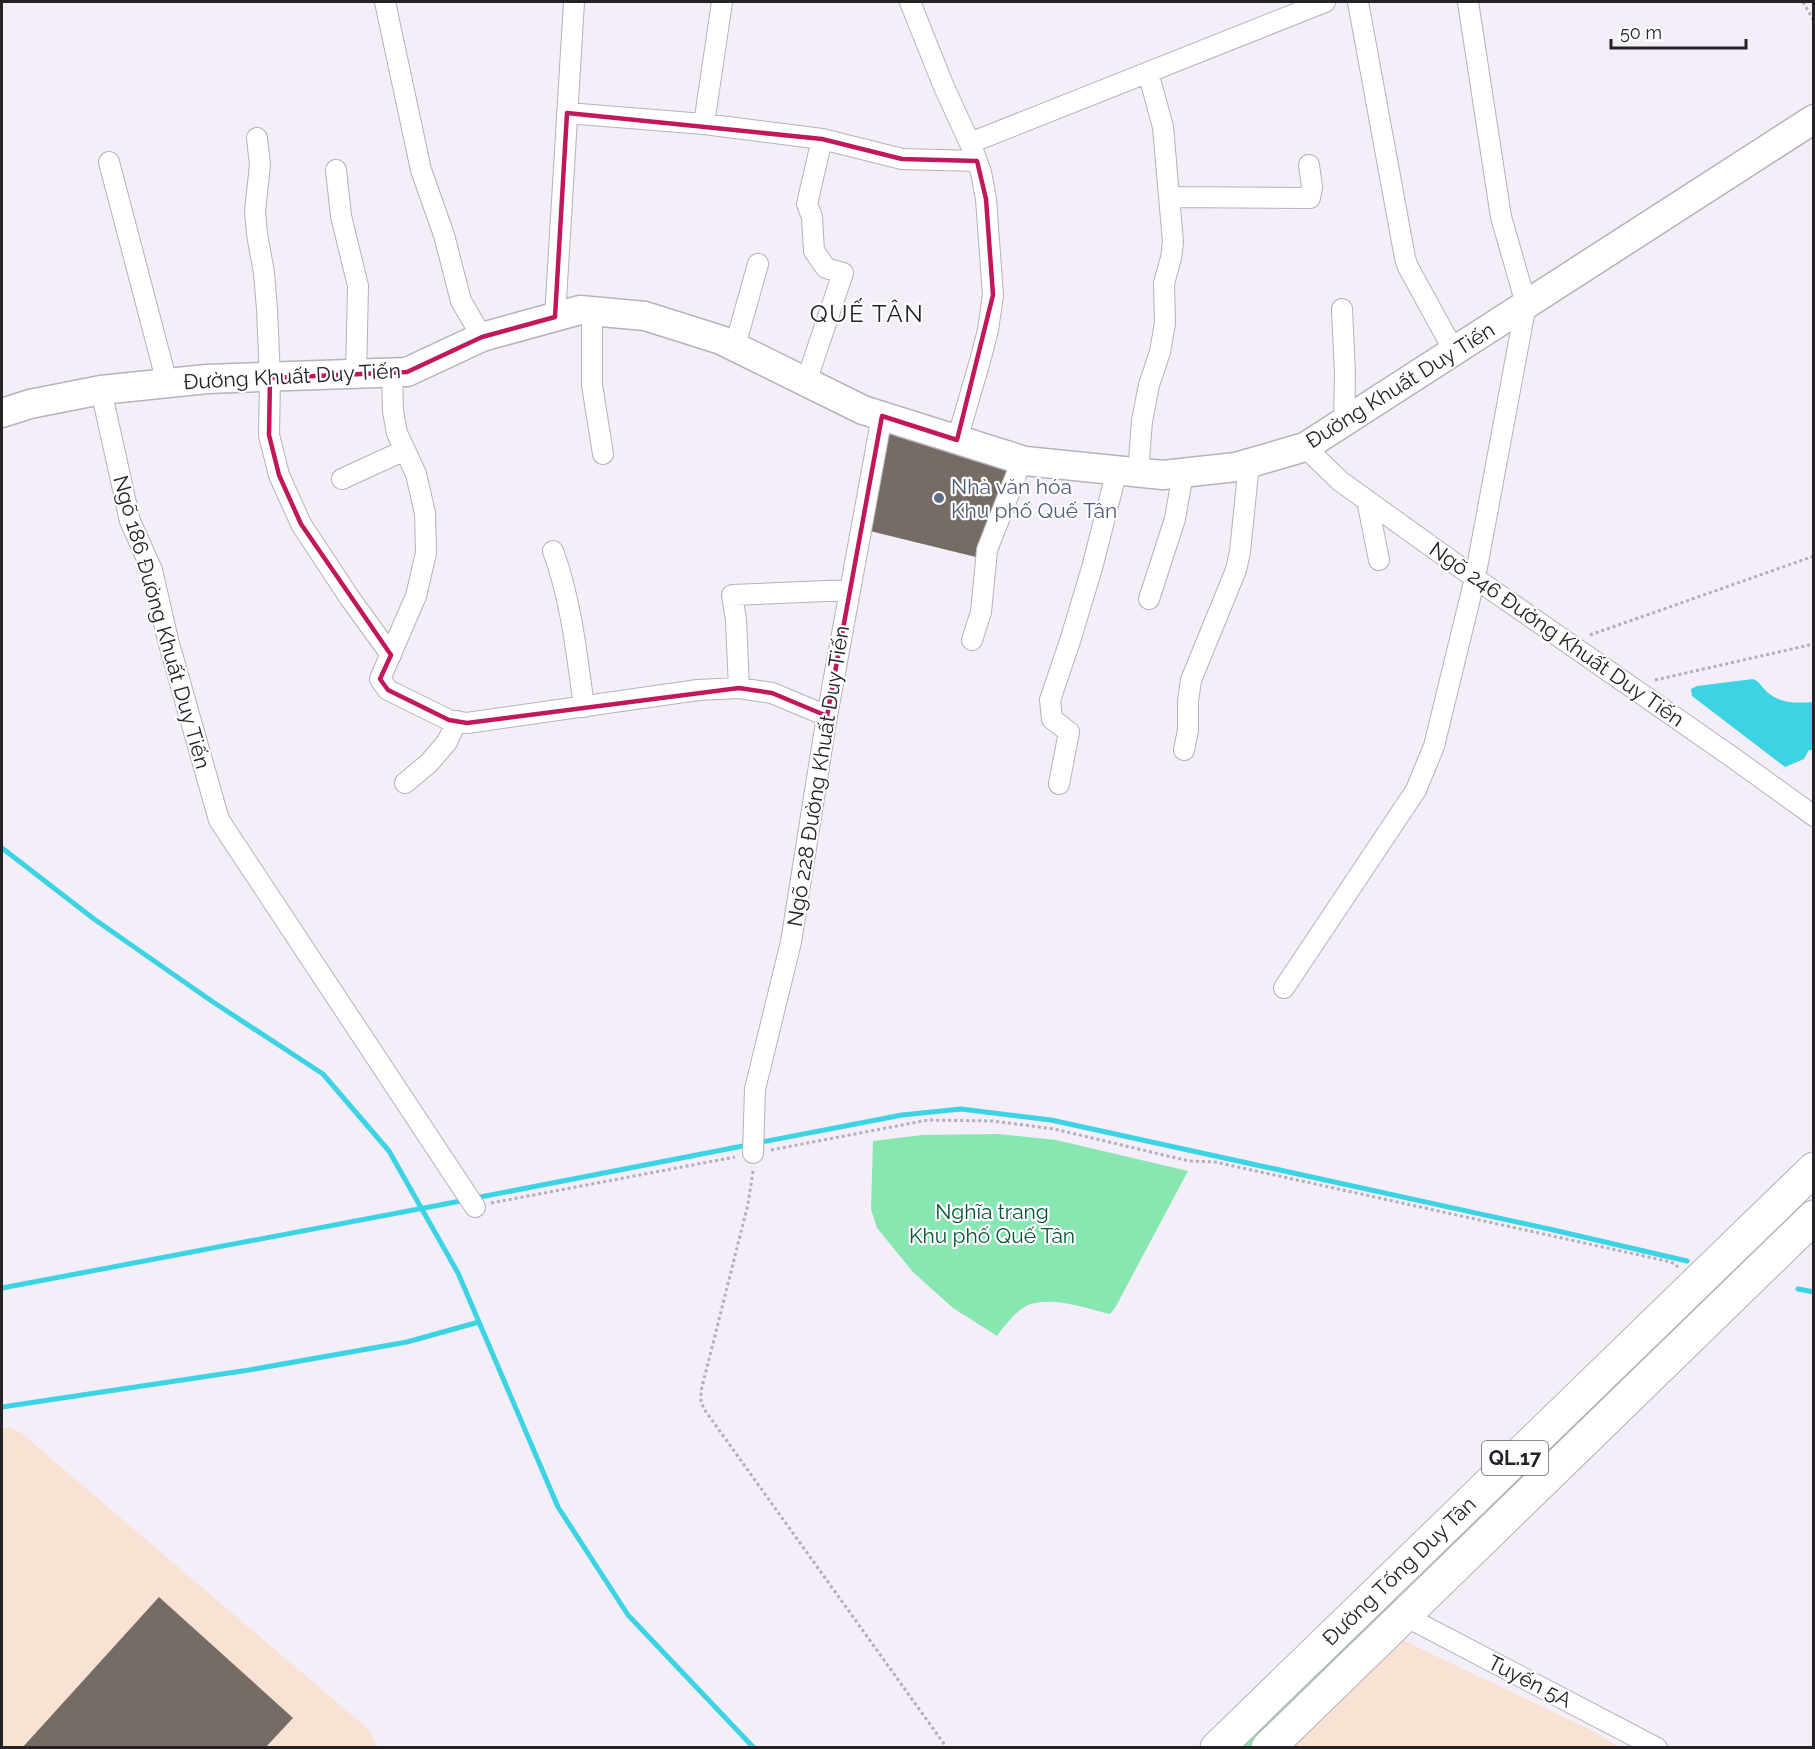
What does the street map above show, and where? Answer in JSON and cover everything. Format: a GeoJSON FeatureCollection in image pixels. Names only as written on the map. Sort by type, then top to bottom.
{"type":"FeatureCollection","features":[{"type":"Feature","properties":{"kind":"highway","name":"Đường Tống Duy Tân"},"geometry":{"type":"LineString","coordinates":[[1217,1748],[1814,1169]]}},
{"type":"Feature","properties":{"kind":"highway","name":"Đường Tống Duy Tân"},"geometry":{"type":"LineString","coordinates":[[1268,1748],[1814,1217]]}},
{"type":"Feature","properties":{"kind":"highway"},"geometry":{"type":"LineString","coordinates":[[1453,1518],[1478,1543]]}},
{"type":"Feature","properties":{"kind":"main road","name":"Đường Khuất Duy Tiến"},"geometry":{"type":"LineString","coordinates":[[2,412],[101,390],[207,379],[407,372],[482,337],[580,310],[645,316],[721,340],[863,410],[1022,460],[1163,475],[1236,467],[1305,447],[1814,119]]}},
{"type":"Feature","properties":{"kind":"street"},"geometry":{"type":"LineString","coordinates":[[385,2],[421,170],[444,236],[461,301],[482,337]]}},
{"type":"Feature","properties":{"kind":"street"},"geometry":{"type":"LineString","coordinates":[[555,317],[574,2]]}},
{"type":"Feature","properties":{"kind":"street"},"geometry":{"type":"LineString","coordinates":[[704,124],[722,2]]}},
{"type":"Feature","properties":{"kind":"street"},"geometry":{"type":"LineString","coordinates":[[910,2],[944,87],[974,152],[981,172],[986,199],[993,295],[988,330],[957,440]]}},
{"type":"Feature","properties":{"kind":"street"},"geometry":{"type":"LineString","coordinates":[[567,113],[704,124],[822,139],[902,159],[974,152],[1148,72],[1325,2]]}},
{"type":"Feature","properties":{"kind":"street"},"geometry":{"type":"LineString","coordinates":[[1358,2],[1405,258],[1454,351]]}},
{"type":"Feature","properties":{"kind":"street"},"geometry":{"type":"LineString","coordinates":[[1284,988],[1416,790],[1434,746],[1475,578],[1526,304],[1502,217],[1467,2]]}},
{"type":"Feature","properties":{"kind":"street"},"geometry":{"type":"LineString","coordinates":[[1059,784],[1069,732],[1052,719],[1050,700],[1092,568],[1128,472],[1149,385],[1160,352],[1165,323],[1164,283],[1173,242],[1163,127],[1148,72]]}},
{"type":"Feature","properties":{"kind":"street"},"geometry":{"type":"LineString","coordinates":[[257,138],[260,165],[255,211],[256,234],[264,273],[270,378],[269,435],[279,476],[301,524],[349,597],[392,655]]}},
{"type":"Feature","properties":{"kind":"street"},"geometry":{"type":"LineString","coordinates":[[806,382],[843,273],[826,268],[814,251],[812,217],[807,204],[822,139]]}},
{"type":"Feature","properties":{"kind":"street"},"geometry":{"type":"LineString","coordinates":[[109,162],[167,383]]}},
{"type":"Feature","properties":{"kind":"street"},"geometry":{"type":"LineString","coordinates":[[1169,197],[1310,198],[1312,187],[1309,165]]}},
{"type":"Feature","properties":{"kind":"street"},"geometry":{"type":"LineString","coordinates":[[336,170],[341,216],[358,286],[356,374]]}},
{"type":"Feature","properties":{"kind":"street"},"geometry":{"type":"LineString","coordinates":[[735,346],[758,264]]}},
{"type":"Feature","properties":{"kind":"street"},"geometry":{"type":"LineString","coordinates":[[1342,309],[1345,374],[1344,421]]}},
{"type":"Feature","properties":{"kind":"street"},"geometry":{"type":"LineString","coordinates":[[592,312],[592,385],[603,454]]}},
{"type":"Feature","properties":{"kind":"street"},"geometry":{"type":"LineString","coordinates":[[392,373],[393,411],[397,433],[416,474],[425,513],[426,553],[416,596],[380,679],[388,690],[449,720],[467,723],[698,690],[739,688],[772,693],[827,716]]}},
{"type":"Feature","properties":{"kind":"street","name":"Ngõ 186 Đường Khuất Duy Tiến"},"geometry":{"type":"LineString","coordinates":[[101,390],[130,521],[152,570],[168,640],[219,820],[470,1199]]}},
{"type":"Feature","properties":{"kind":"street","name":"Ngõ 228 Đường Khuất Duy Tiến"},"geometry":{"type":"LineString","coordinates":[[753,1145],[754,1089],[791,942],[827,716],[882,416]]}},
{"type":"Feature","properties":{"kind":"street","name":"Ngõ 246 Đường Khuất Duy Tiến"},"geometry":{"type":"LineString","coordinates":[[1305,447],[1340,481],[1814,816]]}},
{"type":"Feature","properties":{"kind":"street"},"geometry":{"type":"LineString","coordinates":[[342,479],[405,450]]}},
{"type":"Feature","properties":{"kind":"street"},"geometry":{"type":"LineString","coordinates":[[972,640],[981,612],[987,550],[1022,460]]}},
{"type":"Feature","properties":{"kind":"street"},"geometry":{"type":"LineString","coordinates":[[1184,750],[1188,730],[1191,680],[1236,570],[1249,464]]}},
{"type":"Feature","properties":{"kind":"street"},"geometry":{"type":"LineString","coordinates":[[1149,599],[1175,519],[1183,473]]}},
{"type":"Feature","properties":{"kind":"street"},"geometry":{"type":"LineString","coordinates":[[1367,500],[1378,561]]}},
{"type":"Feature","properties":{"kind":"street"},"geometry":{"type":"LineString","coordinates":[[553,551],[559,566],[576,649],[584,707]]}},
{"type":"Feature","properties":{"kind":"street"},"geometry":{"type":"LineString","coordinates":[[739,688],[732,595],[850,590]]}},
{"type":"Feature","properties":{"kind":"street"},"geometry":{"type":"LineString","coordinates":[[405,783],[429,764],[447,742],[457,721]]}},
{"type":"Feature","properties":{"kind":"street","name":"Tuyến 5A"},"geometry":{"type":"LineString","coordinates":[[1404,1616],[1657,1748]]}},
{"type":"Feature","properties":{"kind":"path"},"geometry":{"type":"LineString","coordinates":[[1803,2],[1814,21]]}},
{"type":"Feature","properties":{"kind":"path"},"geometry":{"type":"LineString","coordinates":[[1568,643],[1814,556]]}},
{"type":"Feature","properties":{"kind":"path"},"geometry":{"type":"LineString","coordinates":[[1630,686],[1814,644]]}},
{"type":"Feature","properties":{"kind":"path"},"geometry":{"type":"LineString","coordinates":[[470,1199],[753,1145],[928,1120],[993,1121],[1054,1129],[1189,1161],[1215,1162],[1671,1262],[1697,1283]]}},
{"type":"Feature","properties":{"kind":"path"},"geometry":{"type":"LineString","coordinates":[[753,1145],[752,1182],[748,1204],[700,1391],[701,1401],[704,1409],[947,1748]]}},
{"type":"Feature","properties":{"kind":"highlighted area"},"geometry":{"type":"Polygon","coordinates":[[[567,113],[822,139],[902,159],[977,161],[986,199],[993,295],[957,440],[882,416],[827,716],[772,693],[739,688],[467,723],[449,720],[388,690],[380,679],[391,655],[301,524],[279,475],[269,435],[270,378],[407,372],[482,337],[555,317],[567,113]]]}},
{"type":"Feature","properties":{"kind":"shaded area"},"geometry":{"type":"Polygon","coordinates":[[[2,1428],[11,1428],[21,1433],[368,1729],[377,1747],[2,1748],[2,1428]]]}},
{"type":"Feature","properties":{"kind":"shaded area"},"geometry":{"type":"Polygon","coordinates":[[[1400,1639],[1591,1730],[1619,1747],[1283,1748],[1400,1639]]]}},
{"type":"Feature","properties":{"kind":"green space","name":"Nghĩa trang Khu phố Quế Tân"},"geometry":{"type":"Polygon","coordinates":[[[998,1134],[1056,1140],[1188,1171],[1110,1314],[1081,1306],[1041,1302],[1026,1306],[1008,1322],[997,1336],[953,1308],[913,1272],[877,1228],[871,1209],[873,1141],[922,1135],[998,1134]]]}},
{"type":"Feature","properties":{"kind":"green space"},"geometry":{"type":"Polygon","coordinates":[[[1396,1595],[1399,1601],[1252,1747],[1231,1748],[1396,1595]]]}},
{"type":"Feature","properties":{"kind":"water"},"geometry":{"type":"Polygon","coordinates":[[[1753,679],[1772,696],[1783,701],[1813,702],[1813,750],[1809,750],[1804,759],[1785,767],[1692,696],[1691,689],[1697,686],[1753,679]]]}},
{"type":"Feature","properties":{"kind":"building","name":"Nhà văn hóa Khu phố Quế Tân"},"geometry":{"type":"Polygon","coordinates":[[[889,427],[1013,466],[980,558],[870,531],[889,427]]]}},
{"type":"Feature","properties":{"kind":"building"},"geometry":{"type":"Polygon","coordinates":[[[159,1597],[293,1718],[265,1748],[22,1748],[159,1597]]]}},
{"type":"Feature","properties":{"kind":"waterway"},"geometry":{"type":"LineString","coordinates":[[2,848],[94,919],[213,1002],[323,1074],[389,1151],[458,1273],[558,1507],[628,1615],[754,1748]]}},
{"type":"Feature","properties":{"kind":"waterway"},"geometry":{"type":"LineString","coordinates":[[757,1143],[902,1115],[961,1109],[1051,1120],[1687,1261]]}},
{"type":"Feature","properties":{"kind":"waterway"},"geometry":{"type":"LineString","coordinates":[[475,1198],[748,1145]]}},
{"type":"Feature","properties":{"kind":"waterway"},"geometry":{"type":"LineString","coordinates":[[2,1288],[466,1200]]}},
{"type":"Feature","properties":{"kind":"waterway"},"geometry":{"type":"LineString","coordinates":[[1798,1289],[1814,1292]]}},
{"type":"Feature","properties":{"kind":"waterway"},"geometry":{"type":"LineString","coordinates":[[2,1407],[249,1370],[407,1342],[479,1322]]}},
{"type":"Feature","properties":{"kind":"place","name":"Nhà văn hóa Khu phố Quế Tân"},"geometry":{"type":"Point","coordinates":[939,498]}},
{"type":"Feature","properties":{"kind":"district","name":"QUẾ TÂN"},"geometry":{"type":"Point","coordinates":[867,313]}}]}
